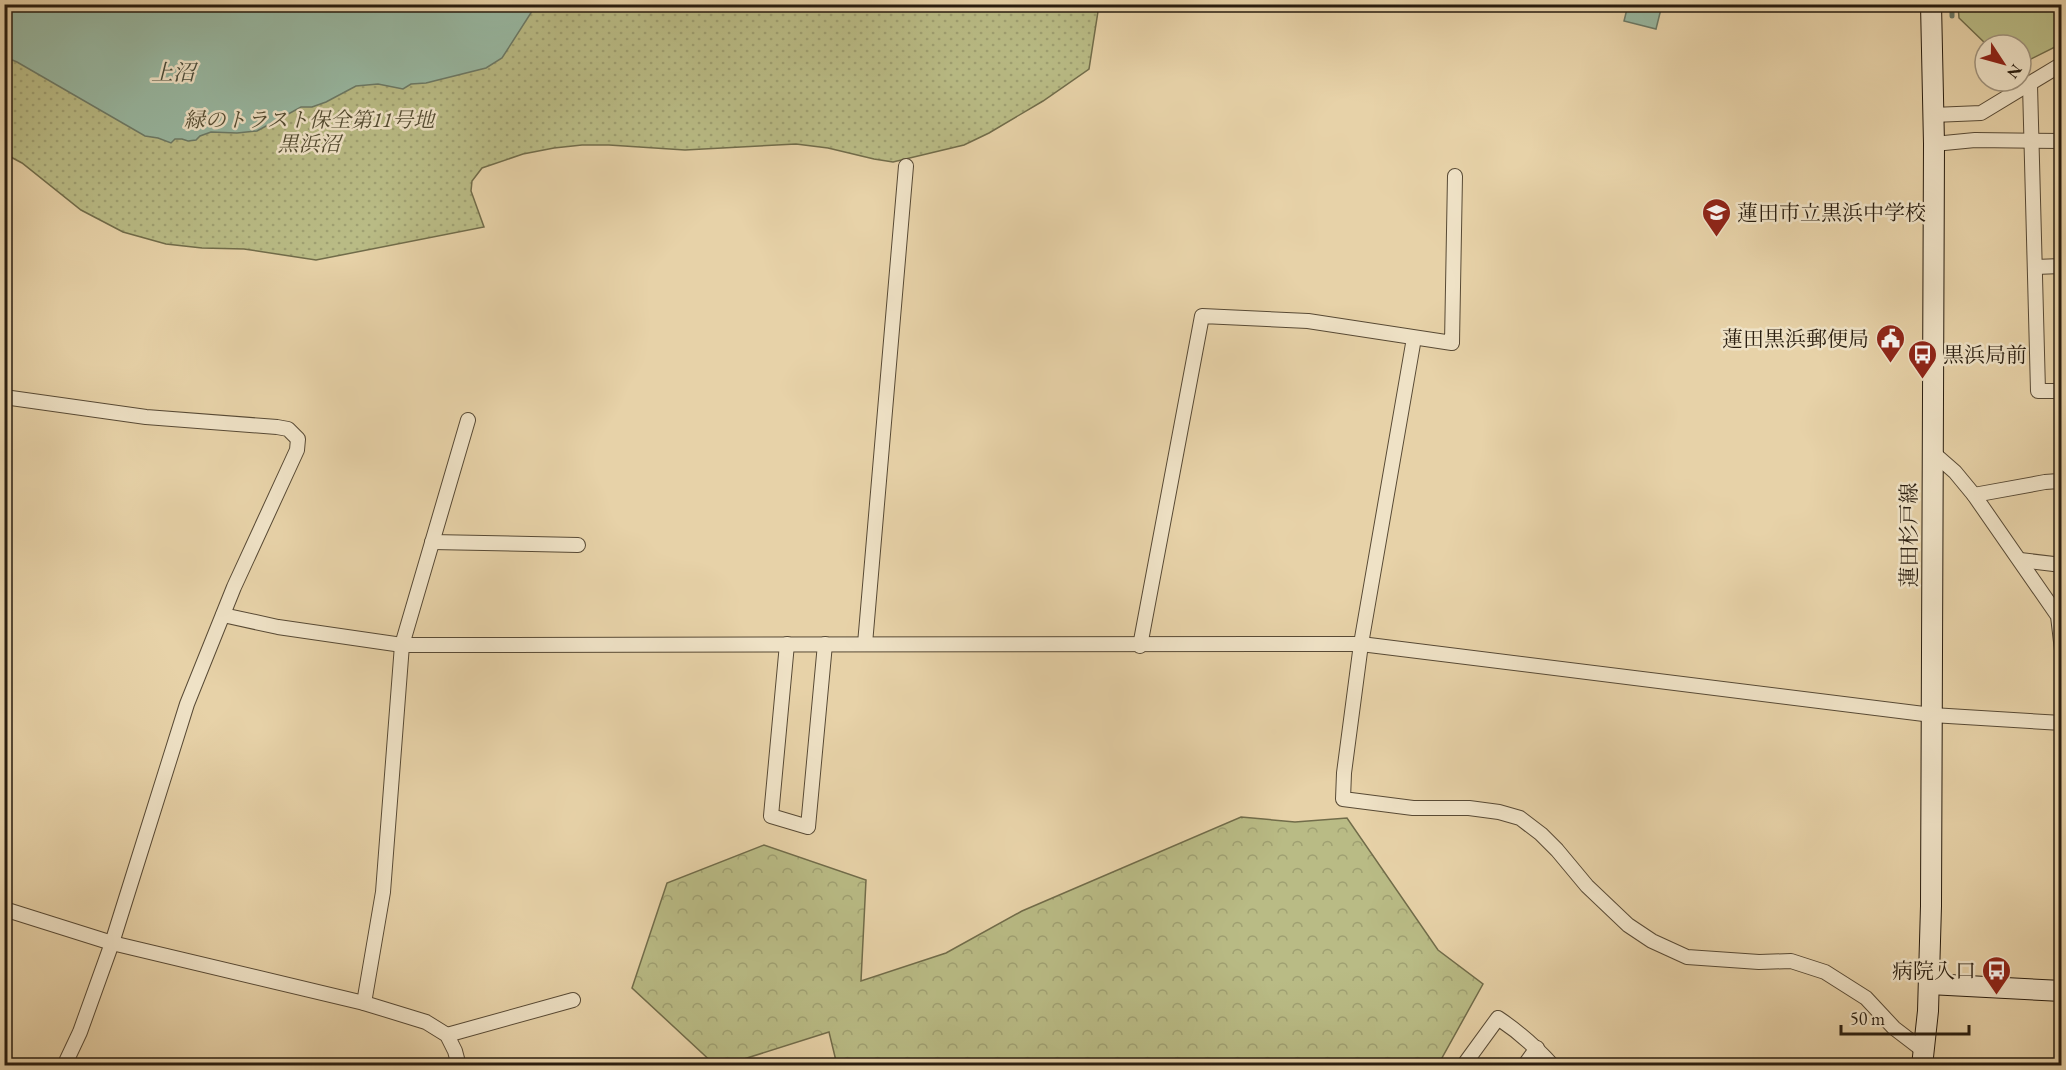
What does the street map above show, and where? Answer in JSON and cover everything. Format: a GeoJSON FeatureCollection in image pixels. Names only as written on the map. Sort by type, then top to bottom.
{"type":"FeatureCollection","features":[{"type":"Feature","properties":{"kind":"main road","name":"蓮田杉戸線"},"geometry":{"type":"LineString","coordinates":[[1923,1058],[1929,984],[1932,715],[1931,451],[1934,115],[1931,4]]}},
{"type":"Feature","properties":{"kind":"main road"},"geometry":{"type":"LineString","coordinates":[[1929,984],[2061,991]]}},
{"type":"Feature","properties":{"kind":"street"},"geometry":{"type":"LineString","coordinates":[[2033,83],[2061,64]]}},
{"type":"Feature","properties":{"kind":"street"},"geometry":{"type":"LineString","coordinates":[[1934,115],[1981,113],[2016,93]]}},
{"type":"Feature","properties":{"kind":"street"},"geometry":{"type":"LineString","coordinates":[[2030,93],[2038,391],[2061,391]]}},
{"type":"Feature","properties":{"kind":"street"},"geometry":{"type":"LineString","coordinates":[[1934,144],[1975,140],[2061,141]]}},
{"type":"Feature","properties":{"kind":"street"},"geometry":{"type":"LineString","coordinates":[[865,644],[906,166]]}},
{"type":"Feature","properties":{"kind":"street"},"geometry":{"type":"LineString","coordinates":[[1140,646],[1203,316],[1308,321],[1452,343],[1455,176]]}},
{"type":"Feature","properties":{"kind":"street"},"geometry":{"type":"LineString","coordinates":[[2035,267],[2061,266]]}},
{"type":"Feature","properties":{"kind":"street"},"geometry":{"type":"LineString","coordinates":[[1414,338],[1361,644],[1344,773],[1343,799],[1413,808],[1469,808],[1499,812],[1520,818],[1549,842],[1587,886],[1628,925],[1652,941],[1687,957],[1759,962],[1791,961],[1825,972],[1866,998],[1923,1058]]}},
{"type":"Feature","properties":{"kind":"street"},"geometry":{"type":"LineString","coordinates":[[4,397],[146,417],[288,429],[298,439],[297,450],[223,615],[187,704],[112,943],[80,1032],[64,1065]]}},
{"type":"Feature","properties":{"kind":"street"},"geometry":{"type":"LineString","coordinates":[[364,1003],[383,892],[402,645],[468,420]]}},
{"type":"Feature","properties":{"kind":"street"},"geometry":{"type":"LineString","coordinates":[[1931,451],[1955,472],[1974,495],[2060,616],[2061,650]]}},
{"type":"Feature","properties":{"kind":"street"},"geometry":{"type":"LineString","coordinates":[[1974,495],[2059,481]]}},
{"type":"Feature","properties":{"kind":"street"},"geometry":{"type":"LineString","coordinates":[[432,542],[578,545]]}},
{"type":"Feature","properties":{"kind":"street"},"geometry":{"type":"LineString","coordinates":[[2020,560],[2061,565]]}},
{"type":"Feature","properties":{"kind":"street"},"geometry":{"type":"LineString","coordinates":[[223,615],[278,627],[402,645],[1361,644],[1932,715],[2061,723]]}},
{"type":"Feature","properties":{"kind":"street"},"geometry":{"type":"LineString","coordinates":[[787,644],[771,816],[808,827],[825,644]]}},
{"type":"Feature","properties":{"kind":"street"},"geometry":{"type":"LineString","coordinates":[[4,909],[112,943],[364,1003],[426,1022],[447,1035],[459,1065]]}},
{"type":"Feature","properties":{"kind":"street"},"geometry":{"type":"LineString","coordinates":[[447,1035],[573,1000]]}},
{"type":"Feature","properties":{"kind":"street"},"geometry":{"type":"LineString","coordinates":[[1463,1065],[1498,1018],[1537,1048],[1552,1065]]}},
{"type":"Feature","properties":{"kind":"street"},"geometry":{"type":"LineString","coordinates":[[1524,1065],[1537,1048]]}},
{"type":"Feature","properties":{"kind":"green space","name":"緑のトラスト保全第11号地 黒浜沼"},"geometry":{"type":"Polygon","coordinates":[[[4,5],[1099,5],[1089,69],[1043,101],[964,145],[893,162],[828,148],[796,144],[685,150],[609,145],[554,148],[523,154],[482,168],[472,181],[471,191],[484,227],[316,260],[244,249],[166,244],[123,232],[81,210],[22,163],[5,154],[4,5]]]}},
{"type":"Feature","properties":{"kind":"green space"},"geometry":{"type":"Polygon","coordinates":[[[1958,5],[2061,5],[2061,44],[2033,58],[2033,33],[1975,33],[1959,18],[1958,5]]]}},
{"type":"Feature","properties":{"kind":"green space"},"geometry":{"type":"Polygon","coordinates":[[[1241,817],[1295,822],[1347,818],[1438,950],[1483,984],[1438,1065],[837,1065],[829,1032],[725,1065],[715,1065],[632,988],[667,883],[764,845],[866,880],[861,981],[946,953],[1022,911],[1241,817]]]}},
{"type":"Feature","properties":{"kind":"water","name":"上沼"},"geometry":{"type":"Polygon","coordinates":[[[4,5],[536,5],[502,58],[486,68],[426,83],[411,84],[403,89],[378,84],[356,86],[326,102],[312,107],[301,107],[257,131],[211,132],[196,140],[175,139],[171,143],[145,136],[5,57],[4,5]]]}},
{"type":"Feature","properties":{"kind":"water"},"geometry":{"type":"Polygon","coordinates":[[[1628,5],[1662,5],[1656,29],[1624,21],[1628,5]]]}},
{"type":"Feature","properties":{"kind":"waterway"},"geometry":{"type":"LineString","coordinates":[[1952,4],[1952,16]]}},
{"type":"Feature","properties":{"kind":"place","name":"蓮田市立黒浜中学校"},"geometry":{"type":"Point","coordinates":[1716,238]}},
{"type":"Feature","properties":{"kind":"place","name":"蓮田黒浜郵便局"},"geometry":{"type":"Point","coordinates":[1890,364]}},
{"type":"Feature","properties":{"kind":"place","name":"黒浜局前"},"geometry":{"type":"Point","coordinates":[1922,380]}},
{"type":"Feature","properties":{"kind":"place","name":"病院入口"},"geometry":{"type":"Point","coordinates":[1997,996]}}]}
